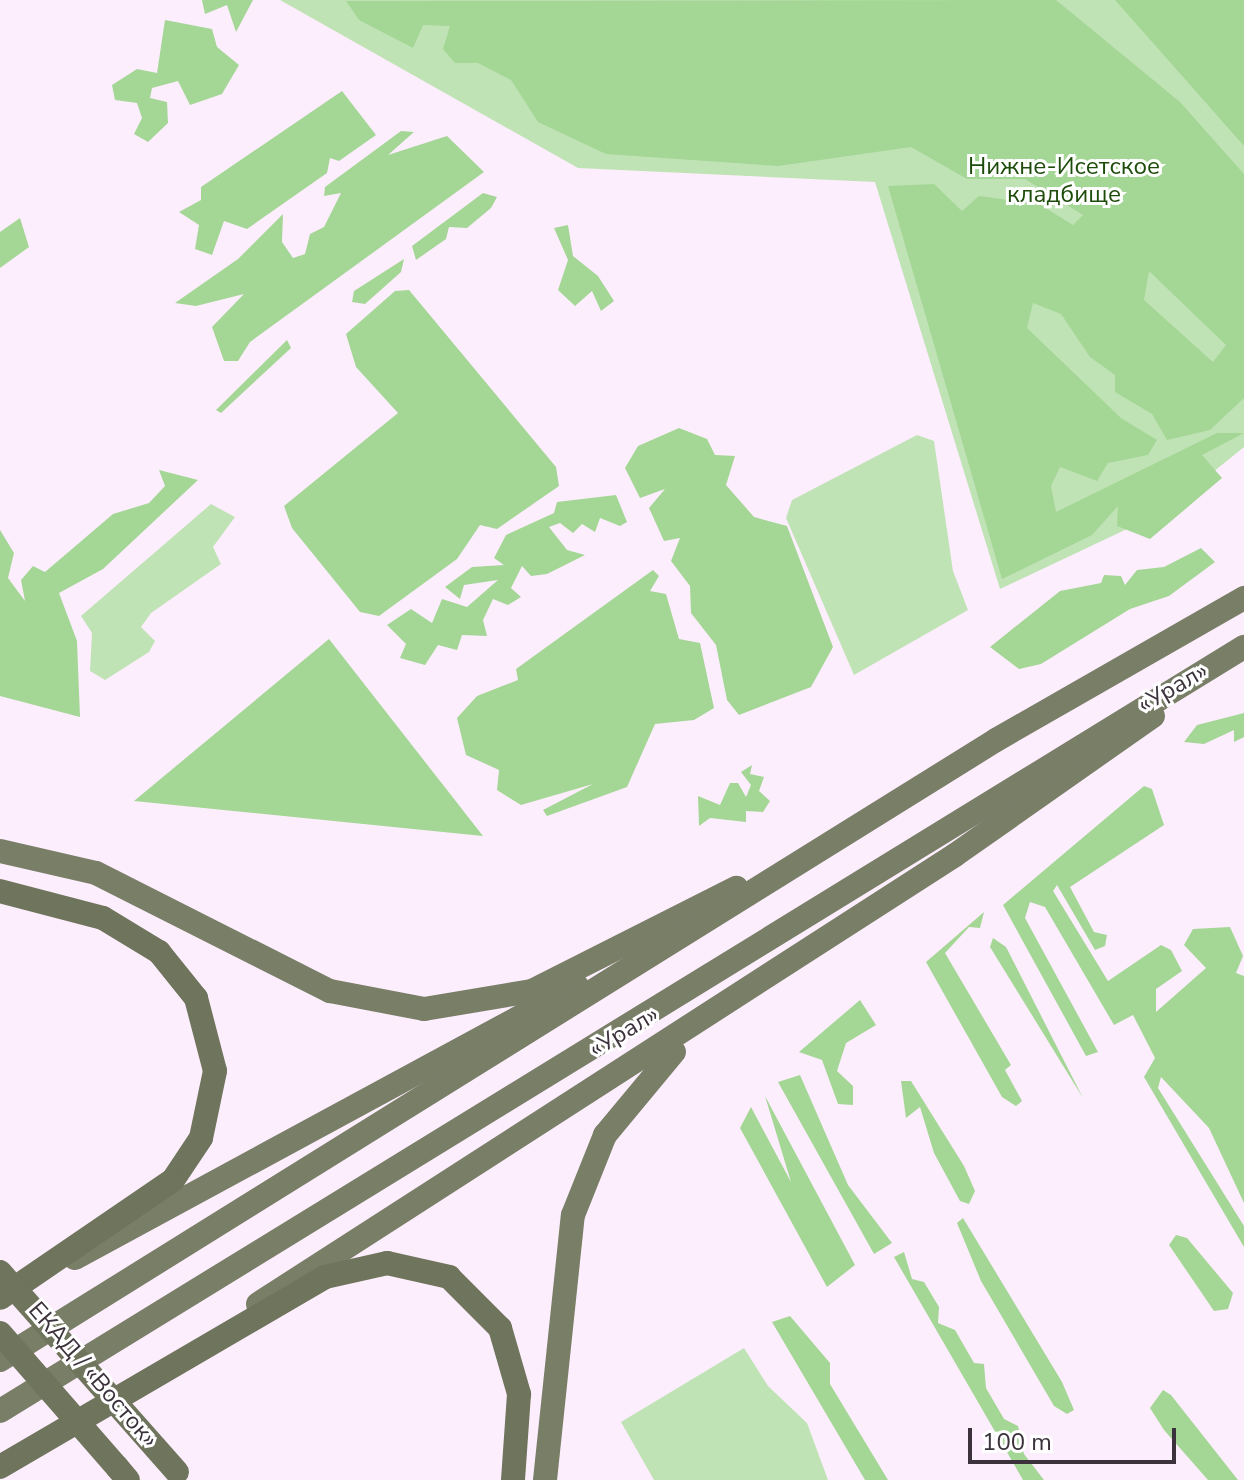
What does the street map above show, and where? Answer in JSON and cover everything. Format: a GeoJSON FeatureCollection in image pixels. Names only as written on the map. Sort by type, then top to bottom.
{"type":"FeatureCollection","features":[{"type":"Feature","properties":{"kind":"highway"},"geometry":{"type":"LineString","coordinates":[[0,891],[103,918],[159,952],[202,1011],[215,1071],[201,1138],[173,1180],[2,1288]]}},
{"type":"Feature","properties":{"kind":"highway"},"geometry":{"type":"LineString","coordinates":[[0,1467],[325,1277],[387,1263],[432,1271],[487,1308],[512,1353],[519,1394],[513,1480]]}},
{"type":"Feature","properties":{"kind":"highway","name":"ЕКАД / «Восток»"},"geometry":{"type":"LineString","coordinates":[[2,1288],[180,1476]]}},
{"type":"Feature","properties":{"kind":"highway","name":"ЕКАД / «Восток»"},"geometry":{"type":"LineString","coordinates":[[0,1333],[123,1476]]}},
{"type":"Feature","properties":{"kind":"main road","name":"«Урал»"},"geometry":{"type":"LineString","coordinates":[[0,1360],[996,740],[1244,598]]}},
{"type":"Feature","properties":{"kind":"main road","name":"«Урал»"},"geometry":{"type":"LineString","coordinates":[[0,1411],[1244,650]]}},
{"type":"Feature","properties":{"kind":"main road"},"geometry":{"type":"LineString","coordinates":[[155,1377],[734,999],[1244,650]]}},
{"type":"Feature","properties":{"kind":"main road"},"geometry":{"type":"LineString","coordinates":[[2,1288],[629,958],[996,740]]}},
{"type":"Feature","properties":{"kind":"main road"},"geometry":{"type":"LineString","coordinates":[[0,851],[96,873],[330,991],[424,1009],[532,991],[774,870]]}},
{"type":"Feature","properties":{"kind":"main road"},"geometry":{"type":"LineString","coordinates":[[545,1480],[564,1260],[588,1170],[644,1083],[734,999]]}},
{"type":"Feature","properties":{"kind":"main road"},"geometry":{"type":"LineString","coordinates":[[1,1480],[104,1408]]}},
{"type":"Feature","properties":{"kind":"green space"},"geometry":{"type":"Polygon","coordinates":[[[202,0],[253,0],[236,32],[227,5],[205,14],[202,0]]]}},
{"type":"Feature","properties":{"kind":"green space","name":"Нижне-Исетское кладбище"},"geometry":{"type":"Polygon","coordinates":[[[280,0],[1244,0],[1244,447],[1165,511],[1000,589],[875,182],[578,168],[280,0]]]}},
{"type":"Feature","properties":{"kind":"green space","name":"Нижне-Исетское кладбище"},"geometry":{"type":"Polygon","coordinates":[[[1056,0],[1180,102],[1244,174],[1244,398],[1210,430],[1167,440],[1152,414],[1115,392],[1115,375],[1090,357],[1061,314],[1033,303],[1027,328],[1121,418],[1157,440],[1148,455],[1108,463],[1097,481],[1060,467],[1051,486],[1056,512],[1217,433],[1244,433],[1202,455],[1222,478],[1150,539],[1117,526],[1118,506],[1092,535],[1002,579],[888,186],[934,184],[962,211],[979,196],[1039,204],[1073,225],[1083,215],[1025,179],[967,179],[911,147],[778,166],[606,154],[538,122],[511,80],[478,63],[455,63],[443,49],[450,26],[423,25],[413,48],[359,20],[346,1],[1056,0]],[[1149,271],[1144,300],[1213,362],[1226,345],[1149,271]]]}},
{"type":"Feature","properties":{"kind":"green space"},"geometry":{"type":"Polygon","coordinates":[[[1115,0],[1244,0],[1244,146],[1199,95],[1115,0]]]}},
{"type":"Feature","properties":{"kind":"green space"},"geometry":{"type":"Polygon","coordinates":[[[165,20],[212,29],[217,47],[239,65],[222,94],[190,105],[178,81],[152,88],[150,98],[167,102],[168,123],[148,142],[134,134],[142,118],[137,103],[115,100],[112,85],[137,69],[157,73],[165,20]]]}},
{"type":"Feature","properties":{"kind":"green space"},"geometry":{"type":"Polygon","coordinates":[[[342,91],[376,135],[339,161],[330,158],[327,173],[247,229],[224,221],[212,255],[195,249],[199,225],[179,212],[201,200],[201,187],[342,91]]]}},
{"type":"Feature","properties":{"kind":"green space"},"geometry":{"type":"Polygon","coordinates":[[[401,131],[414,132],[388,155],[447,136],[484,172],[250,342],[238,361],[224,361],[212,327],[244,294],[196,306],[175,303],[238,259],[283,214],[282,242],[293,258],[305,254],[310,234],[324,227],[341,193],[324,196],[325,187],[401,131]]]}},
{"type":"Feature","properties":{"kind":"green space"},"geometry":{"type":"Polygon","coordinates":[[[483,193],[497,197],[491,208],[467,228],[449,227],[446,239],[416,260],[412,246],[483,193]]]}},
{"type":"Feature","properties":{"kind":"green space"},"geometry":{"type":"Polygon","coordinates":[[[20,218],[29,247],[0,268],[0,232],[20,218]]]}},
{"type":"Feature","properties":{"kind":"green space"},"geometry":{"type":"Polygon","coordinates":[[[568,225],[573,256],[598,276],[614,301],[601,311],[592,291],[575,306],[558,290],[568,260],[554,228],[568,225]]]}},
{"type":"Feature","properties":{"kind":"green space"},"geometry":{"type":"Polygon","coordinates":[[[404,259],[401,272],[365,304],[352,302],[354,291],[404,259]]]}},
{"type":"Feature","properties":{"kind":"green space"},"geometry":{"type":"Polygon","coordinates":[[[409,290],[556,467],[559,486],[497,529],[480,525],[457,559],[379,616],[360,612],[292,528],[284,506],[398,413],[356,367],[346,334],[395,291],[409,290]]]}},
{"type":"Feature","properties":{"kind":"green space"},"geometry":{"type":"Polygon","coordinates":[[[287,340],[291,348],[221,413],[216,410],[287,340]]]}},
{"type":"Feature","properties":{"kind":"green space"},"geometry":{"type":"Polygon","coordinates":[[[679,428],[707,439],[715,455],[735,456],[726,485],[754,517],[787,526],[833,647],[811,687],[739,715],[727,700],[716,645],[691,613],[690,586],[671,561],[680,538],[664,541],[649,508],[665,489],[640,498],[625,468],[638,446],[679,428]]]}},
{"type":"Feature","properties":{"kind":"green space"},"geometry":{"type":"Polygon","coordinates":[[[917,435],[934,441],[953,571],[968,610],[854,675],[786,518],[792,500],[917,435]]]}},
{"type":"Feature","properties":{"kind":"green space"},"geometry":{"type":"Polygon","coordinates":[[[159,470],[198,480],[103,569],[59,593],[77,641],[80,717],[0,696],[0,530],[14,553],[8,578],[25,601],[21,580],[33,566],[45,572],[113,514],[149,503],[165,486],[159,470]]]}},
{"type":"Feature","properties":{"kind":"green space"},"geometry":{"type":"Polygon","coordinates":[[[616,495],[627,522],[620,526],[600,518],[595,532],[582,524],[573,533],[560,523],[549,527],[567,550],[585,555],[547,574],[531,576],[522,566],[511,588],[521,597],[508,605],[493,599],[483,620],[487,636],[462,635],[457,650],[438,645],[425,665],[400,658],[406,644],[387,625],[411,609],[432,623],[442,599],[467,607],[498,580],[464,585],[460,599],[445,587],[472,567],[504,565],[494,558],[506,535],[554,513],[557,502],[616,495]]]}},
{"type":"Feature","properties":{"kind":"green space"},"geometry":{"type":"Polygon","coordinates":[[[211,504],[235,517],[213,547],[221,564],[151,613],[141,627],[155,641],[149,652],[105,680],[90,671],[92,633],[81,616],[211,504]]]}},
{"type":"Feature","properties":{"kind":"green space"},"geometry":{"type":"Polygon","coordinates":[[[1201,548],[1215,562],[1169,596],[1130,609],[1041,664],[1019,669],[990,647],[1060,591],[1101,583],[1104,575],[1121,576],[1125,585],[1137,570],[1164,567],[1201,548]]]}},
{"type":"Feature","properties":{"kind":"green space"},"geometry":{"type":"Polygon","coordinates":[[[653,570],[659,576],[650,591],[666,594],[679,639],[700,643],[714,708],[694,720],[655,724],[627,787],[547,816],[543,810],[593,784],[521,805],[497,790],[499,770],[466,755],[457,718],[477,696],[518,680],[516,669],[653,570]]]}},
{"type":"Feature","properties":{"kind":"green space"},"geometry":{"type":"Polygon","coordinates":[[[329,639],[483,836],[134,801],[329,639]]]}},
{"type":"Feature","properties":{"kind":"green space"},"geometry":{"type":"Polygon","coordinates":[[[1244,713],[1244,737],[1234,742],[1234,730],[1204,744],[1184,742],[1197,725],[1244,713]]]}},
{"type":"Feature","properties":{"kind":"green space"},"geometry":{"type":"Polygon","coordinates":[[[752,765],[750,774],[764,777],[759,791],[770,801],[763,812],[746,811],[746,822],[710,818],[699,826],[698,796],[720,805],[730,783],[738,783],[746,797],[751,785],[741,772],[752,765]]]}},
{"type":"Feature","properties":{"kind":"green space"},"geometry":{"type":"Polygon","coordinates":[[[1144,786],[1152,789],[1164,825],[1070,887],[1094,932],[1107,935],[1105,946],[1095,950],[1057,885],[1053,891],[1108,981],[1161,945],[1171,950],[1182,971],[1156,989],[1156,1012],[1206,968],[1184,945],[1193,929],[1230,927],[1243,956],[1236,973],[1244,976],[1244,1203],[1209,1128],[1161,1077],[1158,1088],[1244,1226],[1244,1247],[1144,1077],[1155,1058],[1133,1015],[1114,1025],[1045,907],[1030,902],[1025,918],[1098,1052],[1086,1056],[1003,905],[1144,786]]]}},
{"type":"Feature","properties":{"kind":"green space"},"geometry":{"type":"Polygon","coordinates":[[[984,912],[980,928],[969,927],[945,953],[1011,1065],[1005,1070],[1022,1101],[1016,1106],[1002,1097],[926,962],[984,912]]]}},
{"type":"Feature","properties":{"kind":"green space"},"geometry":{"type":"Polygon","coordinates":[[[993,938],[1006,947],[1083,1098],[990,947],[993,938]]]}},
{"type":"Feature","properties":{"kind":"green space"},"geometry":{"type":"Polygon","coordinates":[[[860,1000],[876,1025],[846,1043],[837,1071],[853,1086],[853,1105],[838,1104],[822,1060],[799,1052],[860,1000]]]}},
{"type":"Feature","properties":{"kind":"green space"},"geometry":{"type":"Polygon","coordinates":[[[800,1075],[848,1185],[892,1243],[874,1254],[778,1082],[800,1075]]]}},
{"type":"Feature","properties":{"kind":"green space"},"geometry":{"type":"Polygon","coordinates":[[[901,1081],[911,1081],[964,1166],[975,1191],[969,1204],[960,1201],[934,1153],[920,1107],[906,1118],[901,1081]]]}},
{"type":"Feature","properties":{"kind":"green space"},"geometry":{"type":"Polygon","coordinates":[[[765,1096],[855,1265],[827,1287],[740,1128],[751,1107],[791,1182],[765,1096]]]}},
{"type":"Feature","properties":{"kind":"green space"},"geometry":{"type":"Polygon","coordinates":[[[963,1218],[1062,1382],[1074,1410],[1067,1414],[1054,1406],[981,1281],[957,1223],[963,1218]]]}},
{"type":"Feature","properties":{"kind":"green space"},"geometry":{"type":"Polygon","coordinates":[[[1176,1235],[1187,1238],[1233,1293],[1228,1309],[1214,1311],[1169,1245],[1176,1235]]]}},
{"type":"Feature","properties":{"kind":"green space"},"geometry":{"type":"Polygon","coordinates":[[[904,1252],[912,1279],[924,1282],[939,1307],[938,1323],[955,1330],[974,1363],[984,1364],[986,1388],[1004,1419],[1018,1426],[1024,1454],[1044,1480],[1023,1480],[894,1257],[904,1252]]]}},
{"type":"Feature","properties":{"kind":"green space"},"geometry":{"type":"Polygon","coordinates":[[[790,1316],[830,1363],[830,1384],[888,1480],[865,1480],[772,1322],[790,1316]]]}},
{"type":"Feature","properties":{"kind":"green space"},"geometry":{"type":"Polygon","coordinates":[[[744,1348],[768,1386],[807,1423],[828,1480],[654,1480],[621,1422],[744,1348]]]}},
{"type":"Feature","properties":{"kind":"green space"},"geometry":{"type":"Polygon","coordinates":[[[1163,1390],[1171,1395],[1238,1480],[1208,1480],[1164,1430],[1150,1408],[1163,1390]]]}}]}
